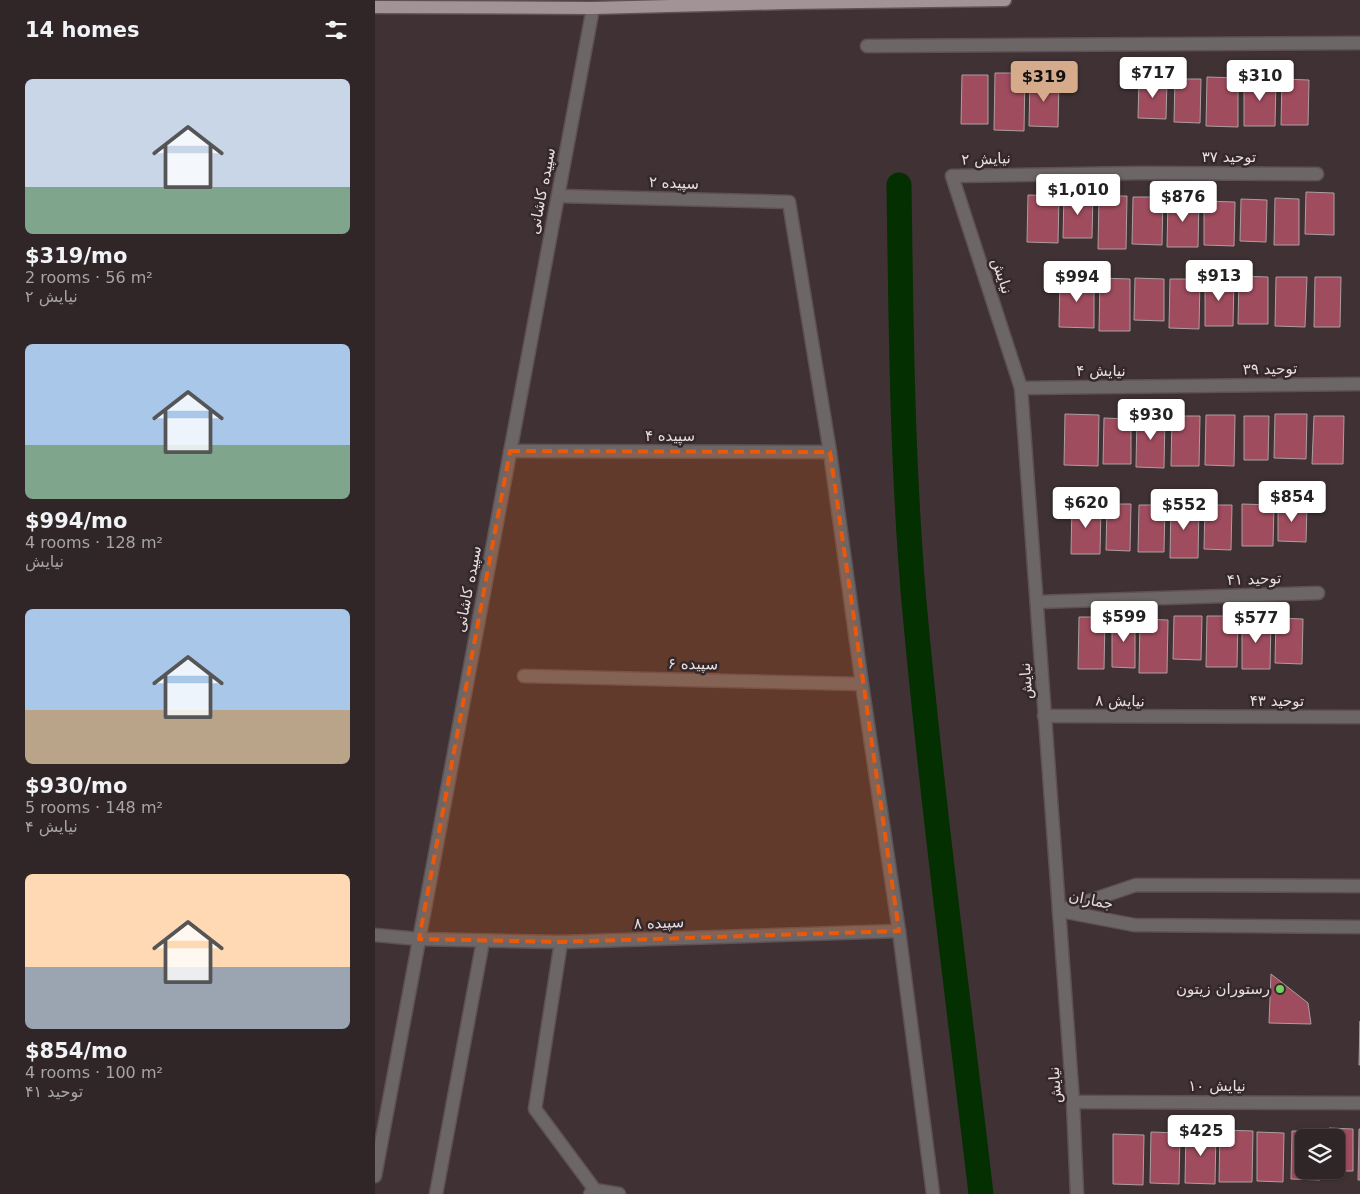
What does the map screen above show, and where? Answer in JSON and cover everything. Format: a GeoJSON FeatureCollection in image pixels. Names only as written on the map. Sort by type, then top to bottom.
{"type":"FeatureCollection","features":[{"type":"Feature","properties":{"kind":"main road"},"geometry":{"type":"LineString","coordinates":[[375,7],[593,8],[787,1],[1005,0]]}},
{"type":"Feature","properties":{"kind":"street","name":"سپیده کاشانی"},"geometry":{"type":"LineString","coordinates":[[375,1176],[593,8]]}},
{"type":"Feature","properties":{"kind":"street"},"geometry":{"type":"LineString","coordinates":[[867,46],[1360,43]]}},
{"type":"Feature","properties":{"kind":"street","name":"توحید ۳۷"},"geometry":{"type":"LineString","coordinates":[[1140,173],[1317,174]]}},
{"type":"Feature","properties":{"kind":"street","name":"نیایش ۲"},"geometry":{"type":"LineString","coordinates":[[952,176],[1140,173]]}},
{"type":"Feature","properties":{"kind":"street","name":"نیایش"},"geometry":{"type":"LineString","coordinates":[[952,176],[1021,388],[1073,1102],[1077,1194]]}},
{"type":"Feature","properties":{"kind":"street","name":"سپیده ۲"},"geometry":{"type":"LineString","coordinates":[[558,196],[789,202],[829,452]]}},
{"type":"Feature","properties":{"kind":"street","name":"توحید ۳۹"},"geometry":{"type":"LineString","coordinates":[[1180,387],[1360,384]]}},
{"type":"Feature","properties":{"kind":"street","name":"نیایش ۴"},"geometry":{"type":"LineString","coordinates":[[1021,388],[1180,387]]}},
{"type":"Feature","properties":{"kind":"street","name":"سپیده ۴"},"geometry":{"type":"LineString","coordinates":[[510,451],[829,452]]}},
{"type":"Feature","properties":{"kind":"street"},"geometry":{"type":"LineString","coordinates":[[829,452],[899,931],[933,1194]]}},
{"type":"Feature","properties":{"kind":"street","name":"توحید ۴۱"},"geometry":{"type":"LineString","coordinates":[[1037,602],[1318,593]]}},
{"type":"Feature","properties":{"kind":"street","name":"سپیده ۶"},"geometry":{"type":"LineString","coordinates":[[524,676],[862,684]]}},
{"type":"Feature","properties":{"kind":"street","name":"نیایش ۸"},"geometry":{"type":"LineString","coordinates":[[1045,716],[1195,718]]}},
{"type":"Feature","properties":{"kind":"street","name":"توحید ۴۳"},"geometry":{"type":"LineString","coordinates":[[1195,718],[1360,717]]}},
{"type":"Feature","properties":{"kind":"street","name":"جماران"},"geometry":{"type":"LineString","coordinates":[[1059,911],[1136,885],[1360,886]]}},
{"type":"Feature","properties":{"kind":"street","name":"جماران"},"geometry":{"type":"LineString","coordinates":[[1059,911],[1134,925],[1360,928]]}},
{"type":"Feature","properties":{"kind":"street","name":"سپیده ۸"},"geometry":{"type":"LineString","coordinates":[[375,935],[419,939],[561,942],[899,931]]}},
{"type":"Feature","properties":{"kind":"street"},"geometry":{"type":"LineString","coordinates":[[436,1194],[483,941]]}},
{"type":"Feature","properties":{"kind":"street"},"geometry":{"type":"LineString","coordinates":[[561,942],[535,1109],[593,1192],[619,1194]]}},
{"type":"Feature","properties":{"kind":"street","name":"نیایش ۱۰"},"geometry":{"type":"LineString","coordinates":[[1073,1102],[1360,1103]]}},
{"type":"Feature","properties":{"kind":"highlighted area"},"geometry":{"type":"Polygon","coordinates":[[[510,451],[830,452],[899,931],[561,942],[419,939],[510,451]]]}},
{"type":"Feature","properties":{"kind":"building"},"geometry":{"type":"Polygon","coordinates":[[[995,73],[1025,73],[1024,131],[994,130],[995,73]]]}},
{"type":"Feature","properties":{"kind":"building"},"geometry":{"type":"Polygon","coordinates":[[[962,75],[988,75],[988,124],[961,124],[962,75]]]}},
{"type":"Feature","properties":{"kind":"building"},"geometry":{"type":"Polygon","coordinates":[[[1207,77],[1238,78],[1238,127],[1206,126],[1207,77]]]}},
{"type":"Feature","properties":{"kind":"building"},"geometry":{"type":"Polygon","coordinates":[[[1030,79],[1059,80],[1058,127],[1029,126],[1030,79]]]}},
{"type":"Feature","properties":{"kind":"building"},"geometry":{"type":"Polygon","coordinates":[[[1139,79],[1167,79],[1166,119],[1138,118],[1139,79]]]}},
{"type":"Feature","properties":{"kind":"building"},"geometry":{"type":"Polygon","coordinates":[[[1175,79],[1201,79],[1200,123],[1174,122],[1175,79]]]}},
{"type":"Feature","properties":{"kind":"building"},"geometry":{"type":"Polygon","coordinates":[[[1244,79],[1276,79],[1275,126],[1244,126],[1244,79]]]}},
{"type":"Feature","properties":{"kind":"building"},"geometry":{"type":"Polygon","coordinates":[[[1282,79],[1309,80],[1308,125],[1281,125],[1282,79]]]}},
{"type":"Feature","properties":{"kind":"building"},"geometry":{"type":"Polygon","coordinates":[[[1306,192],[1334,193],[1334,235],[1305,234],[1306,192]]]}},
{"type":"Feature","properties":{"kind":"building"},"geometry":{"type":"Polygon","coordinates":[[[1064,193],[1093,193],[1092,238],[1063,238],[1064,193]]]}},
{"type":"Feature","properties":{"kind":"building"},"geometry":{"type":"Polygon","coordinates":[[[1028,195],[1059,196],[1058,243],[1027,242],[1028,195]]]}},
{"type":"Feature","properties":{"kind":"building"},"geometry":{"type":"Polygon","coordinates":[[[1099,196],[1127,196],[1126,249],[1098,249],[1099,196]]]}},
{"type":"Feature","properties":{"kind":"building"},"geometry":{"type":"Polygon","coordinates":[[[1133,197],[1163,197],[1162,245],[1132,244],[1133,197]]]}},
{"type":"Feature","properties":{"kind":"building"},"geometry":{"type":"Polygon","coordinates":[[[1275,198],[1299,199],[1299,245],[1274,245],[1275,198]]]}},
{"type":"Feature","properties":{"kind":"building"},"geometry":{"type":"Polygon","coordinates":[[[1168,199],[1199,199],[1198,247],[1167,247],[1168,199]]]}},
{"type":"Feature","properties":{"kind":"building"},"geometry":{"type":"Polygon","coordinates":[[[1241,199],[1267,200],[1266,242],[1240,241],[1241,199]]]}},
{"type":"Feature","properties":{"kind":"building"},"geometry":{"type":"Polygon","coordinates":[[[1204,201],[1235,202],[1234,246],[1204,245],[1204,201]]]}},
{"type":"Feature","properties":{"kind":"building"},"geometry":{"type":"Polygon","coordinates":[[[1239,276],[1268,277],[1268,324],[1238,324],[1239,276]]]}},
{"type":"Feature","properties":{"kind":"building"},"geometry":{"type":"Polygon","coordinates":[[[1276,277],[1307,277],[1305,327],[1275,326],[1276,277]]]}},
{"type":"Feature","properties":{"kind":"building"},"geometry":{"type":"Polygon","coordinates":[[[1315,277],[1341,277],[1340,327],[1314,327],[1315,277]]]}},
{"type":"Feature","properties":{"kind":"building"},"geometry":{"type":"Polygon","coordinates":[[[1060,278],[1094,279],[1094,328],[1059,327],[1060,278]]]}},
{"type":"Feature","properties":{"kind":"building"},"geometry":{"type":"Polygon","coordinates":[[[1100,278],[1130,279],[1130,331],[1099,331],[1100,278]]]}},
{"type":"Feature","properties":{"kind":"building"},"geometry":{"type":"Polygon","coordinates":[[[1135,278],[1164,279],[1164,321],[1134,320],[1135,278]]]}},
{"type":"Feature","properties":{"kind":"building"},"geometry":{"type":"Polygon","coordinates":[[[1170,279],[1200,279],[1199,329],[1169,328],[1170,279]]]}},
{"type":"Feature","properties":{"kind":"building"},"geometry":{"type":"Polygon","coordinates":[[[1205,279],[1234,279],[1233,326],[1205,326],[1205,279]]]}},
{"type":"Feature","properties":{"kind":"building"},"geometry":{"type":"Polygon","coordinates":[[[1065,414],[1099,415],[1098,466],[1064,465],[1065,414]]]}},
{"type":"Feature","properties":{"kind":"building"},"geometry":{"type":"Polygon","coordinates":[[[1275,414],[1307,414],[1306,459],[1274,458],[1275,414]]]}},
{"type":"Feature","properties":{"kind":"building"},"geometry":{"type":"Polygon","coordinates":[[[1137,415],[1165,415],[1164,468],[1136,467],[1137,415]]]}},
{"type":"Feature","properties":{"kind":"building"},"geometry":{"type":"Polygon","coordinates":[[[1206,415],[1235,415],[1234,466],[1205,465],[1206,415]]]}},
{"type":"Feature","properties":{"kind":"building"},"geometry":{"type":"Polygon","coordinates":[[[1172,416],[1200,416],[1199,466],[1171,466],[1172,416]]]}},
{"type":"Feature","properties":{"kind":"building"},"geometry":{"type":"Polygon","coordinates":[[[1244,416],[1269,416],[1268,460],[1244,460],[1244,416]]]}},
{"type":"Feature","properties":{"kind":"building"},"geometry":{"type":"Polygon","coordinates":[[[1314,416],[1344,416],[1343,464],[1312,464],[1314,416]]]}},
{"type":"Feature","properties":{"kind":"building"},"geometry":{"type":"Polygon","coordinates":[[[1104,418],[1131,419],[1131,464],[1103,464],[1104,418]]]}},
{"type":"Feature","properties":{"kind":"building"},"geometry":{"type":"Polygon","coordinates":[[[1072,504],[1101,505],[1100,554],[1071,554],[1072,504]]]}},
{"type":"Feature","properties":{"kind":"building"},"geometry":{"type":"Polygon","coordinates":[[[1107,504],[1131,504],[1130,551],[1106,550],[1107,504]]]}},
{"type":"Feature","properties":{"kind":"building"},"geometry":{"type":"Polygon","coordinates":[[[1171,504],[1199,505],[1198,558],[1170,558],[1171,504]]]}},
{"type":"Feature","properties":{"kind":"building"},"geometry":{"type":"Polygon","coordinates":[[[1242,504],[1274,505],[1273,546],[1242,546],[1242,504]]]}},
{"type":"Feature","properties":{"kind":"building"},"geometry":{"type":"Polygon","coordinates":[[[1139,505],[1165,505],[1164,552],[1138,552],[1139,505]]]}},
{"type":"Feature","properties":{"kind":"building"},"geometry":{"type":"Polygon","coordinates":[[[1205,505],[1232,505],[1231,550],[1204,549],[1205,505]]]}},
{"type":"Feature","properties":{"kind":"building"},"geometry":{"type":"Polygon","coordinates":[[[1278,505],[1307,506],[1306,542],[1278,541],[1278,505]]]}},
{"type":"Feature","properties":{"kind":"building"},"geometry":{"type":"Polygon","coordinates":[[[1174,616],[1202,616],[1201,660],[1173,659],[1174,616]]]}},
{"type":"Feature","properties":{"kind":"building"},"geometry":{"type":"Polygon","coordinates":[[[1207,616],[1238,616],[1237,667],[1206,667],[1207,616]]]}},
{"type":"Feature","properties":{"kind":"building"},"geometry":{"type":"Polygon","coordinates":[[[1079,617],[1105,617],[1104,669],[1078,669],[1079,617]]]}},
{"type":"Feature","properties":{"kind":"building"},"geometry":{"type":"Polygon","coordinates":[[[1276,618],[1303,619],[1302,664],[1275,663],[1276,618]]]}},
{"type":"Feature","properties":{"kind":"building"},"geometry":{"type":"Polygon","coordinates":[[[1112,619],[1135,619],[1135,668],[1112,667],[1112,619]]]}},
{"type":"Feature","properties":{"kind":"building"},"geometry":{"type":"Polygon","coordinates":[[[1140,619],[1168,620],[1167,673],[1139,673],[1140,619]]]}},
{"type":"Feature","properties":{"kind":"building"},"geometry":{"type":"Polygon","coordinates":[[[1242,619],[1271,619],[1270,669],[1242,669],[1242,619]]]}},
{"type":"Feature","properties":{"kind":"building","name":"رستوران زیتون"},"geometry":{"type":"Polygon","coordinates":[[[1271,974],[1308,1003],[1311,1024],[1269,1023],[1271,974]]]}},
{"type":"Feature","properties":{"kind":"building"},"geometry":{"type":"Polygon","coordinates":[[[1360,1021],[1360,1065],[1359,1065],[1360,1021]]]}},
{"type":"Feature","properties":{"kind":"building"},"geometry":{"type":"Polygon","coordinates":[[[1329,1128],[1353,1129],[1353,1171],[1345,1171],[1345,1129],[1329,1128]]]}},
{"type":"Feature","properties":{"kind":"building"},"geometry":{"type":"Polygon","coordinates":[[[1359,1129],[1360,1180],[1358,1180],[1359,1129]]]}},
{"type":"Feature","properties":{"kind":"building"},"geometry":{"type":"Polygon","coordinates":[[[1186,1130],[1216,1131],[1215,1184],[1185,1183],[1186,1130]]]}},
{"type":"Feature","properties":{"kind":"building"},"geometry":{"type":"Polygon","coordinates":[[[1220,1130],[1253,1131],[1252,1182],[1219,1182],[1220,1130]]]}},
{"type":"Feature","properties":{"kind":"building"},"geometry":{"type":"Polygon","coordinates":[[[1292,1131],[1295,1131],[1295,1179],[1320,1180],[1291,1179],[1292,1131]]]}},
{"type":"Feature","properties":{"kind":"building"},"geometry":{"type":"Polygon","coordinates":[[[1151,1132],[1180,1133],[1179,1184],[1150,1183],[1151,1132]]]}},
{"type":"Feature","properties":{"kind":"building"},"geometry":{"type":"Polygon","coordinates":[[[1257,1132],[1284,1133],[1283,1182],[1257,1181],[1257,1132]]]}},
{"type":"Feature","properties":{"kind":"building"},"geometry":{"type":"Polygon","coordinates":[[[1113,1134],[1144,1135],[1143,1185],[1113,1184],[1113,1134]]]}},
{"type":"Feature","properties":{"kind":"waterway"},"geometry":{"type":"LineString","coordinates":[[899,185],[901,341],[914,602],[937,824],[981,1194]]}},
{"type":"Feature","properties":{"kind":"place","name":"رستوران زیتون"},"geometry":{"type":"Point","coordinates":[1280,989]}}]}
